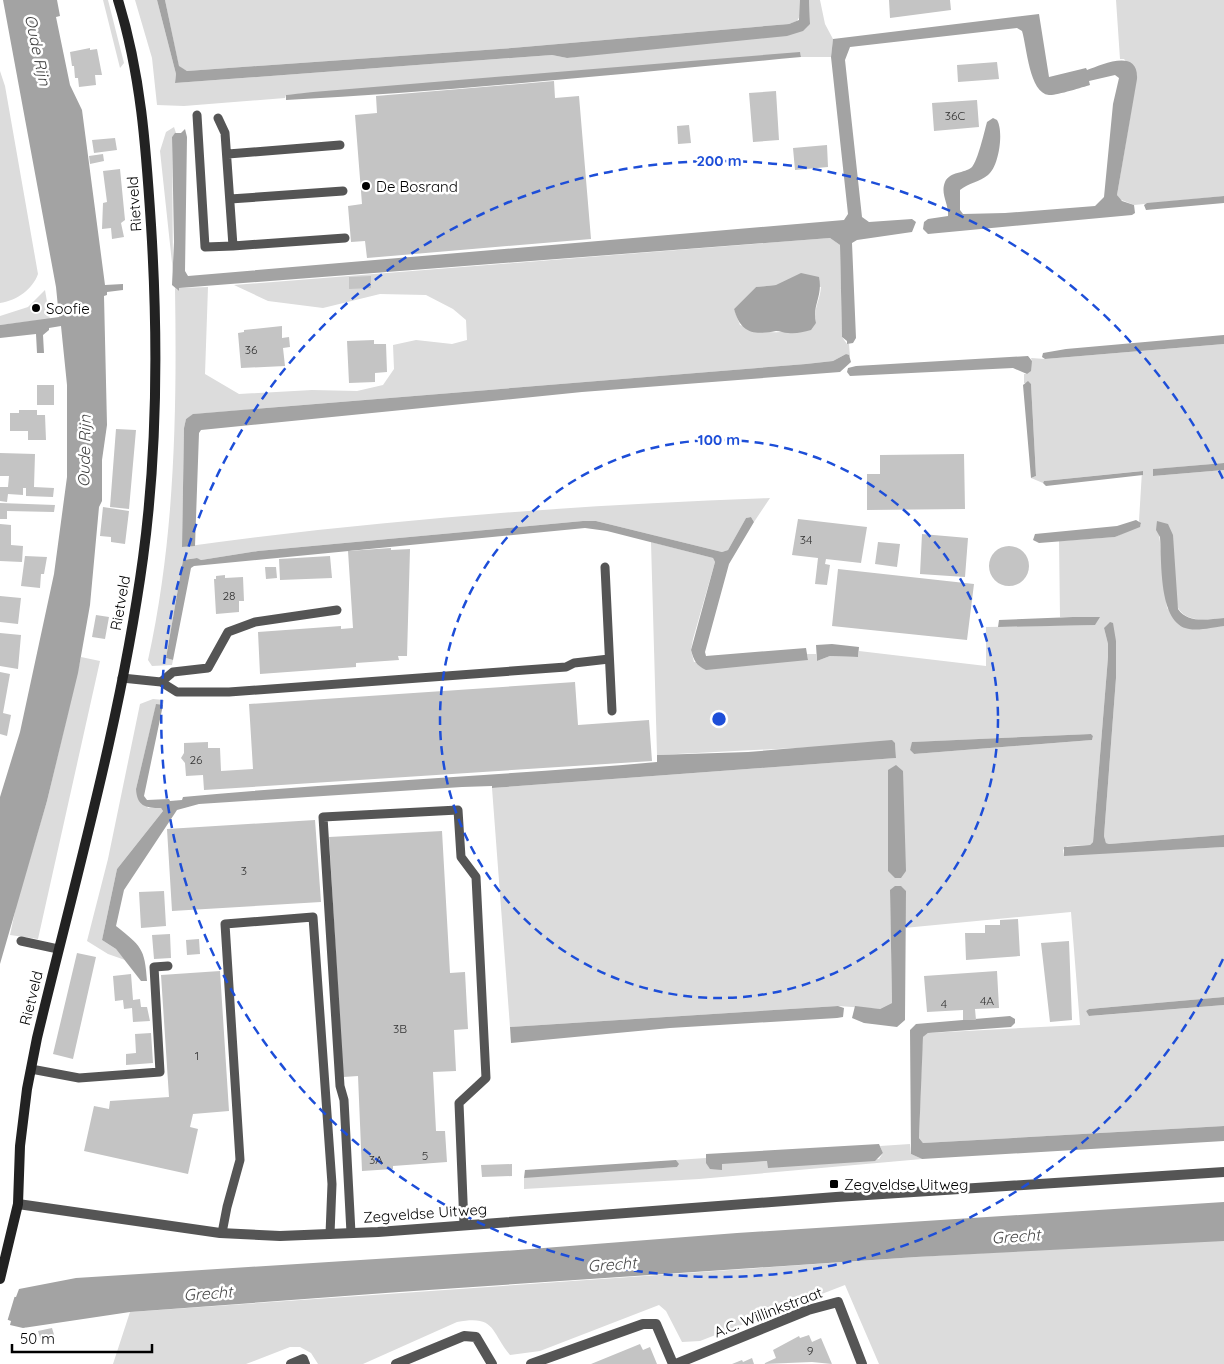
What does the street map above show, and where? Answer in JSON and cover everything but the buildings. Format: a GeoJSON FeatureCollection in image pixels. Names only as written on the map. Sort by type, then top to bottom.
{"type":"FeatureCollection","features":[{"type":"Feature","properties":{"kind":"main road","name":"Rietveld"},"geometry":{"type":"LineString","coordinates":[[0,1279],[18,1204],[20,1146],[31,1069],[122,678],[143,558],[155,437],[157,361],[154,277],[144,122],[127,29],[118,0]]}},
{"type":"Feature","properties":{"kind":"street","name":"Zegveldse Uitweg"},"geometry":{"type":"LineString","coordinates":[[18,1204],[222,1233],[280,1236],[351,1233],[836,1197],[1224,1172]]}},
{"type":"Feature","properties":{"kind":"street","name":"A.C. Willinkstraat"},"geometry":{"type":"LineString","coordinates":[[674,1364],[808,1310],[838,1302],[862,1364]]}},
{"type":"Feature","properties":{"kind":"street"},"geometry":{"type":"LineString","coordinates":[[530,1364],[643,1324],[656,1324],[674,1364]]}},
{"type":"Feature","properties":{"kind":"street"},"geometry":{"type":"LineString","coordinates":[[396,1364],[464,1336],[476,1337],[492,1364]]}},
{"type":"Feature","properties":{"kind":"street"},"geometry":{"type":"LineString","coordinates":[[291,1364],[303,1359],[305,1364]]}},
{"type":"Feature","properties":{"kind":"lane"},"geometry":{"type":"LineString","coordinates":[[196,115],[205,247],[345,238]]}},
{"type":"Feature","properties":{"kind":"lane"},"geometry":{"type":"LineString","coordinates":[[218,118],[226,133],[233,246]]}},
{"type":"Feature","properties":{"kind":"lane"},"geometry":{"type":"LineString","coordinates":[[228,154],[340,145]]}},
{"type":"Feature","properties":{"kind":"lane"},"geometry":{"type":"LineString","coordinates":[[230,199],[343,191]]}},
{"type":"Feature","properties":{"kind":"lane"},"geometry":{"type":"LineString","coordinates":[[605,567],[612,711]]}},
{"type":"Feature","properties":{"kind":"lane"},"geometry":{"type":"LineString","coordinates":[[160,682],[173,672],[208,668],[228,632],[255,622],[337,610]]}},
{"type":"Feature","properties":{"kind":"lane"},"geometry":{"type":"LineString","coordinates":[[122,678],[160,682],[177,692],[229,692],[566,667],[574,663],[609,658]]}},
{"type":"Feature","properties":{"kind":"lane"},"geometry":{"type":"LineString","coordinates":[[351,1233],[344,1100],[340,1086],[323,818],[458,810],[461,857],[476,878],[486,1078],[459,1103],[464,1225]]}},
{"type":"Feature","properties":{"kind":"lane"},"geometry":{"type":"LineString","coordinates":[[222,1233],[226,1207],[240,1160],[225,924],[313,917],[332,1184],[330,1234]]}},
{"type":"Feature","properties":{"kind":"lane"},"geometry":{"type":"LineString","coordinates":[[21,941],[58,949]]}},
{"type":"Feature","properties":{"kind":"lane"},"geometry":{"type":"LineString","coordinates":[[31,1069],[79,1078],[160,1072],[154,967],[168,966]]}},
{"type":"Feature","properties":{"kind":"shaded area"},"geometry":{"type":"Polygon","coordinates":[[[103,0],[108,0],[124,63],[120,68],[103,0]]]}},
{"type":"Feature","properties":{"kind":"shaded area"},"geometry":{"type":"Polygon","coordinates":[[[135,0],[157,0],[176,74],[175,83],[552,55],[567,58],[810,24],[809,0],[820,0],[825,24],[833,39],[831,57],[801,57],[800,53],[286,95],[285,98],[184,106],[157,105],[152,58],[135,0]]]}},
{"type":"Feature","properties":{"kind":"shaded area"},"geometry":{"type":"Polygon","coordinates":[[[165,0],[800,0],[801,14],[797,21],[789,24],[512,48],[187,71],[179,67],[165,0]]]}},
{"type":"Feature","properties":{"kind":"shaded area"},"geometry":{"type":"Polygon","coordinates":[[[1116,0],[1224,0],[1224,196],[1134,205],[1119,199],[1117,195],[1137,75],[1124,59],[1120,59],[1116,0]]]}},
{"type":"Feature","properties":{"kind":"shaded area"},"geometry":{"type":"Polygon","coordinates":[[[0,71],[5,86],[38,274],[32,285],[18,297],[0,303],[0,71]]]}},
{"type":"Feature","properties":{"kind":"shaded area"},"geometry":{"type":"Polygon","coordinates":[[[174,127],[176,133],[172,137],[173,272],[160,151],[166,132],[174,127]]]}},
{"type":"Feature","properties":{"kind":"shaded area"},"geometry":{"type":"Polygon","coordinates":[[[830,238],[840,245],[842,337],[849,344],[850,357],[846,354],[833,361],[806,364],[194,414],[186,419],[184,428],[182,547],[402,521],[549,509],[770,498],[754,522],[751,517],[746,518],[728,550],[722,552],[596,521],[583,521],[258,551],[201,560],[196,558],[183,560],[166,658],[173,660],[172,665],[152,666],[148,660],[164,568],[172,475],[175,382],[175,288],[179,291],[179,288],[208,287],[205,374],[239,394],[312,390],[357,391],[383,385],[394,369],[393,345],[416,340],[452,344],[467,340],[466,320],[453,309],[426,295],[380,294],[323,308],[268,301],[234,285],[830,238]],[[776,285],[756,287],[734,309],[740,325],[770,332],[795,330],[816,323],[815,313],[821,287],[776,285]]]}},
{"type":"Feature","properties":{"kind":"shaded area"},"geometry":{"type":"Polygon","coordinates":[[[45,290],[50,319],[0,325],[0,316],[28,307],[45,290]]]}},
{"type":"Feature","properties":{"kind":"shaded area"},"geometry":{"type":"Polygon","coordinates":[[[1224,344],[1224,463],[1154,469],[1153,476],[1224,470],[1224,618],[1193,618],[1182,613],[1178,608],[1159,533],[1167,608],[1189,629],[1224,626],[1224,835],[1106,843],[1104,836],[1116,678],[1116,641],[1104,628],[1108,644],[1108,657],[1093,842],[1090,845],[1067,846],[1063,850],[1064,855],[1224,847],[1224,997],[1089,1009],[1086,1011],[1090,1016],[1224,1005],[1224,1126],[923,1143],[919,1138],[923,1037],[928,1033],[1080,1025],[1071,912],[904,928],[906,891],[890,890],[892,1003],[880,1009],[838,1006],[510,1027],[492,788],[896,758],[895,743],[657,755],[651,542],[713,558],[715,562],[693,639],[691,650],[694,662],[808,660],[807,654],[816,654],[817,661],[830,656],[858,657],[859,651],[986,666],[986,627],[1094,625],[1099,617],[1060,617],[1059,541],[1115,537],[1141,525],[1139,521],[1142,471],[1044,481],[1043,483],[1031,478],[1036,476],[1031,384],[1024,383],[1024,374],[1027,374],[1032,361],[1031,358],[1045,359],[1224,344]],[[1091,734],[913,742],[910,750],[914,754],[1092,740],[1093,736],[1091,734]]]}},
{"type":"Feature","properties":{"kind":"shaded area"},"geometry":{"type":"Polygon","coordinates":[[[81,657],[100,661],[38,939],[10,935],[17,902],[47,801],[81,657]]]}},
{"type":"Feature","properties":{"kind":"shaded area"},"geometry":{"type":"Polygon","coordinates":[[[153,699],[164,700],[163,705],[156,705],[136,789],[148,808],[161,808],[163,811],[117,869],[102,940],[116,949],[125,960],[108,954],[87,941],[108,859],[140,704],[153,699]]]}},
{"type":"Feature","properties":{"kind":"shaded area"},"geometry":{"type":"Polygon","coordinates":[[[910,1144],[911,1154],[922,1159],[699,1179],[524,1189],[524,1178],[526,1177],[677,1167],[676,1160],[706,1158],[706,1163],[768,1161],[768,1167],[879,1159],[883,1153],[880,1146],[910,1144]]]}},
{"type":"Feature","properties":{"kind":"shaded area"},"geometry":{"type":"Polygon","coordinates":[[[1183,1241],[1224,1241],[1224,1364],[879,1364],[845,1285],[700,1341],[682,1342],[666,1311],[659,1305],[540,1351],[510,1355],[491,1327],[486,1323],[470,1320],[457,1322],[363,1364],[318,1364],[311,1353],[300,1347],[290,1347],[246,1364],[113,1364],[130,1312],[916,1257],[1183,1241]]]}},
{"type":"Feature","properties":{"kind":"water","name":"Oude Rijn"},"geometry":{"type":"Polygon","coordinates":[[[3,0],[57,0],[60,16],[56,17],[70,85],[82,110],[105,285],[123,284],[123,290],[107,292],[107,295],[104,296],[107,425],[102,460],[102,501],[99,507],[90,605],[78,673],[47,801],[0,964],[0,797],[20,732],[54,574],[67,477],[67,385],[61,326],[49,328],[43,335],[44,353],[37,353],[36,334],[0,338],[0,325],[59,317],[56,287],[3,0]]]}},
{"type":"Feature","properties":{"kind":"water"},"geometry":{"type":"Polygon","coordinates":[[[157,0],[165,0],[179,66],[187,71],[512,48],[789,24],[799,20],[800,0],[809,0],[810,24],[803,31],[787,36],[567,58],[552,55],[175,83],[176,74],[157,0]]]}},
{"type":"Feature","properties":{"kind":"water"},"geometry":{"type":"Polygon","coordinates":[[[1039,14],[1049,77],[1086,68],[1087,70],[1118,61],[1132,63],[1136,69],[1137,79],[1117,195],[1122,201],[1134,205],[1135,213],[1132,215],[928,234],[923,229],[924,222],[928,219],[948,216],[944,195],[944,186],[947,178],[972,167],[979,153],[987,122],[993,118],[997,120],[1000,132],[998,157],[992,171],[988,175],[960,190],[960,210],[963,214],[1005,213],[1095,206],[1104,197],[1113,104],[1119,78],[1115,75],[1089,81],[1090,85],[1057,94],[1049,95],[1042,92],[1033,78],[1022,31],[1017,28],[850,47],[845,60],[862,217],[869,222],[912,219],[916,222],[912,232],[857,240],[852,243],[856,338],[853,343],[847,344],[847,341],[842,337],[840,245],[830,238],[179,288],[179,291],[172,285],[174,242],[172,137],[175,133],[181,133],[185,129],[187,137],[185,271],[188,276],[844,220],[848,214],[831,57],[833,39],[1039,14]]]}},
{"type":"Feature","properties":{"kind":"water"},"geometry":{"type":"Polygon","coordinates":[[[800,52],[801,57],[479,87],[286,100],[286,95],[313,92],[800,52]]]}},
{"type":"Feature","properties":{"kind":"water"},"geometry":{"type":"Polygon","coordinates":[[[1224,196],[1224,203],[1146,210],[1144,205],[1147,203],[1224,196]]]}},
{"type":"Feature","properties":{"kind":"water"},"geometry":{"type":"Polygon","coordinates":[[[801,273],[819,277],[820,290],[815,311],[816,323],[811,330],[799,333],[776,331],[761,333],[749,331],[740,324],[734,309],[756,287],[776,285],[801,273]]]}},
{"type":"Feature","properties":{"kind":"water"},"geometry":{"type":"Polygon","coordinates":[[[1224,335],[1224,344],[1045,359],[1042,357],[1043,353],[1066,349],[1224,335]]]}},
{"type":"Feature","properties":{"kind":"water"},"geometry":{"type":"Polygon","coordinates":[[[846,354],[849,355],[851,362],[840,372],[582,392],[201,430],[199,433],[195,546],[182,547],[184,428],[186,419],[193,414],[806,364],[833,361],[846,354]]]}},
{"type":"Feature","properties":{"kind":"water"},"geometry":{"type":"Polygon","coordinates":[[[1028,356],[1032,361],[1031,371],[1027,374],[1013,368],[850,376],[847,372],[848,368],[856,366],[1028,356]]]}},
{"type":"Feature","properties":{"kind":"water"},"geometry":{"type":"Polygon","coordinates":[[[1028,381],[1031,384],[1036,476],[1031,478],[1023,385],[1028,381]]]}},
{"type":"Feature","properties":{"kind":"water"},"geometry":{"type":"Polygon","coordinates":[[[1224,463],[1224,470],[1153,476],[1153,469],[1224,463]]]}},
{"type":"Feature","properties":{"kind":"water"},"geometry":{"type":"Polygon","coordinates":[[[1143,471],[1143,475],[1046,486],[1043,483],[1044,481],[1143,471]]]}},
{"type":"Feature","properties":{"kind":"water"},"geometry":{"type":"Polygon","coordinates":[[[751,517],[754,522],[729,564],[705,652],[706,656],[806,648],[808,660],[706,670],[696,662],[691,650],[715,562],[713,558],[607,531],[585,528],[194,566],[191,568],[173,660],[166,658],[183,560],[197,558],[201,560],[258,551],[583,521],[596,521],[722,552],[728,550],[746,518],[751,517]]]}},
{"type":"Feature","properties":{"kind":"water"},"geometry":{"type":"Polygon","coordinates":[[[1136,520],[1141,523],[1140,527],[1115,537],[1039,543],[1033,540],[1035,534],[1117,526],[1136,520]]]}},
{"type":"Feature","properties":{"kind":"water"},"geometry":{"type":"Polygon","coordinates":[[[1157,521],[1168,524],[1173,535],[1178,609],[1182,614],[1193,619],[1224,618],[1224,626],[1189,629],[1179,625],[1172,616],[1164,590],[1160,537],[1156,530],[1157,521]]]}},
{"type":"Feature","properties":{"kind":"water"},"geometry":{"type":"Polygon","coordinates":[[[1100,617],[1095,625],[998,627],[999,620],[1100,617]]]}},
{"type":"Feature","properties":{"kind":"water"},"geometry":{"type":"Polygon","coordinates":[[[1110,622],[1113,623],[1116,641],[1116,678],[1104,836],[1106,843],[1224,835],[1224,847],[1064,856],[1064,847],[1090,845],[1093,842],[1108,657],[1108,644],[1104,628],[1110,622]]]}},
{"type":"Feature","properties":{"kind":"water"},"geometry":{"type":"Polygon","coordinates":[[[832,644],[859,647],[858,657],[830,656],[817,661],[816,645],[832,644]]]}},
{"type":"Feature","properties":{"kind":"water"},"geometry":{"type":"Polygon","coordinates":[[[156,704],[163,705],[144,796],[147,800],[169,799],[170,801],[182,800],[183,797],[242,792],[657,762],[657,755],[748,752],[892,740],[895,743],[896,758],[492,788],[492,786],[462,787],[199,804],[177,810],[124,890],[116,926],[136,943],[143,954],[147,981],[141,981],[116,949],[102,940],[117,869],[163,811],[161,808],[143,805],[138,799],[136,789],[156,704]]]}},
{"type":"Feature","properties":{"kind":"water"},"geometry":{"type":"Polygon","coordinates":[[[1091,734],[1093,736],[1092,740],[914,754],[910,750],[912,742],[1091,734]]]}},
{"type":"Feature","properties":{"kind":"water"},"geometry":{"type":"Polygon","coordinates":[[[896,765],[903,771],[906,871],[901,878],[895,878],[888,871],[888,770],[896,765]]]}},
{"type":"Feature","properties":{"kind":"water"},"geometry":{"type":"Polygon","coordinates":[[[895,886],[901,886],[906,891],[905,1020],[897,1027],[864,1023],[852,1018],[855,1006],[880,1009],[892,1003],[890,890],[895,886]]]}},
{"type":"Feature","properties":{"kind":"water"},"geometry":{"type":"Polygon","coordinates":[[[1224,997],[1224,1005],[1089,1016],[1086,1011],[1089,1009],[1224,997]]]}},
{"type":"Feature","properties":{"kind":"water"},"geometry":{"type":"Polygon","coordinates":[[[838,1006],[844,1008],[843,1017],[670,1028],[511,1043],[510,1027],[838,1006]]]}},
{"type":"Feature","properties":{"kind":"water"},"geometry":{"type":"Polygon","coordinates":[[[1010,1016],[1015,1019],[1015,1023],[1011,1027],[928,1033],[923,1037],[919,1138],[923,1143],[1224,1126],[1224,1141],[922,1159],[911,1154],[910,1030],[916,1024],[1010,1016]]]}},
{"type":"Feature","properties":{"kind":"water"},"geometry":{"type":"Polygon","coordinates":[[[879,1144],[883,1153],[875,1161],[768,1168],[767,1161],[722,1164],[722,1170],[710,1169],[706,1163],[706,1154],[879,1144]]]}},
{"type":"Feature","properties":{"kind":"water"},"geometry":{"type":"Polygon","coordinates":[[[676,1160],[679,1164],[677,1167],[524,1178],[525,1170],[676,1160]]]}},
{"type":"Feature","properties":{"kind":"water","name":"Grecht"},"geometry":{"type":"Polygon","coordinates":[[[1224,1202],[1224,1241],[916,1257],[399,1292],[130,1312],[23,1328],[10,1325],[11,1321],[0,1317],[0,1295],[16,1297],[19,1289],[76,1278],[1224,1202]]]}},
{"type":"Feature","properties":{"kind":"pier"},"geometry":{"type":"Polygon","coordinates":[[[0,1292],[14,1294],[16,1292],[7,1322],[0,1320],[0,1292]]]}},
{"type":"Feature","properties":{"kind":"place","name":"De Bosrand"},"geometry":{"type":"Point","coordinates":[366,186]}},
{"type":"Feature","properties":{"kind":"place","name":"Soofie"},"geometry":{"type":"Point","coordinates":[36,308]}},
{"type":"Feature","properties":{"kind":"place","name":"Zegveldse Uitweg"},"geometry":{"type":"Point","coordinates":[834,1184]}}]}
